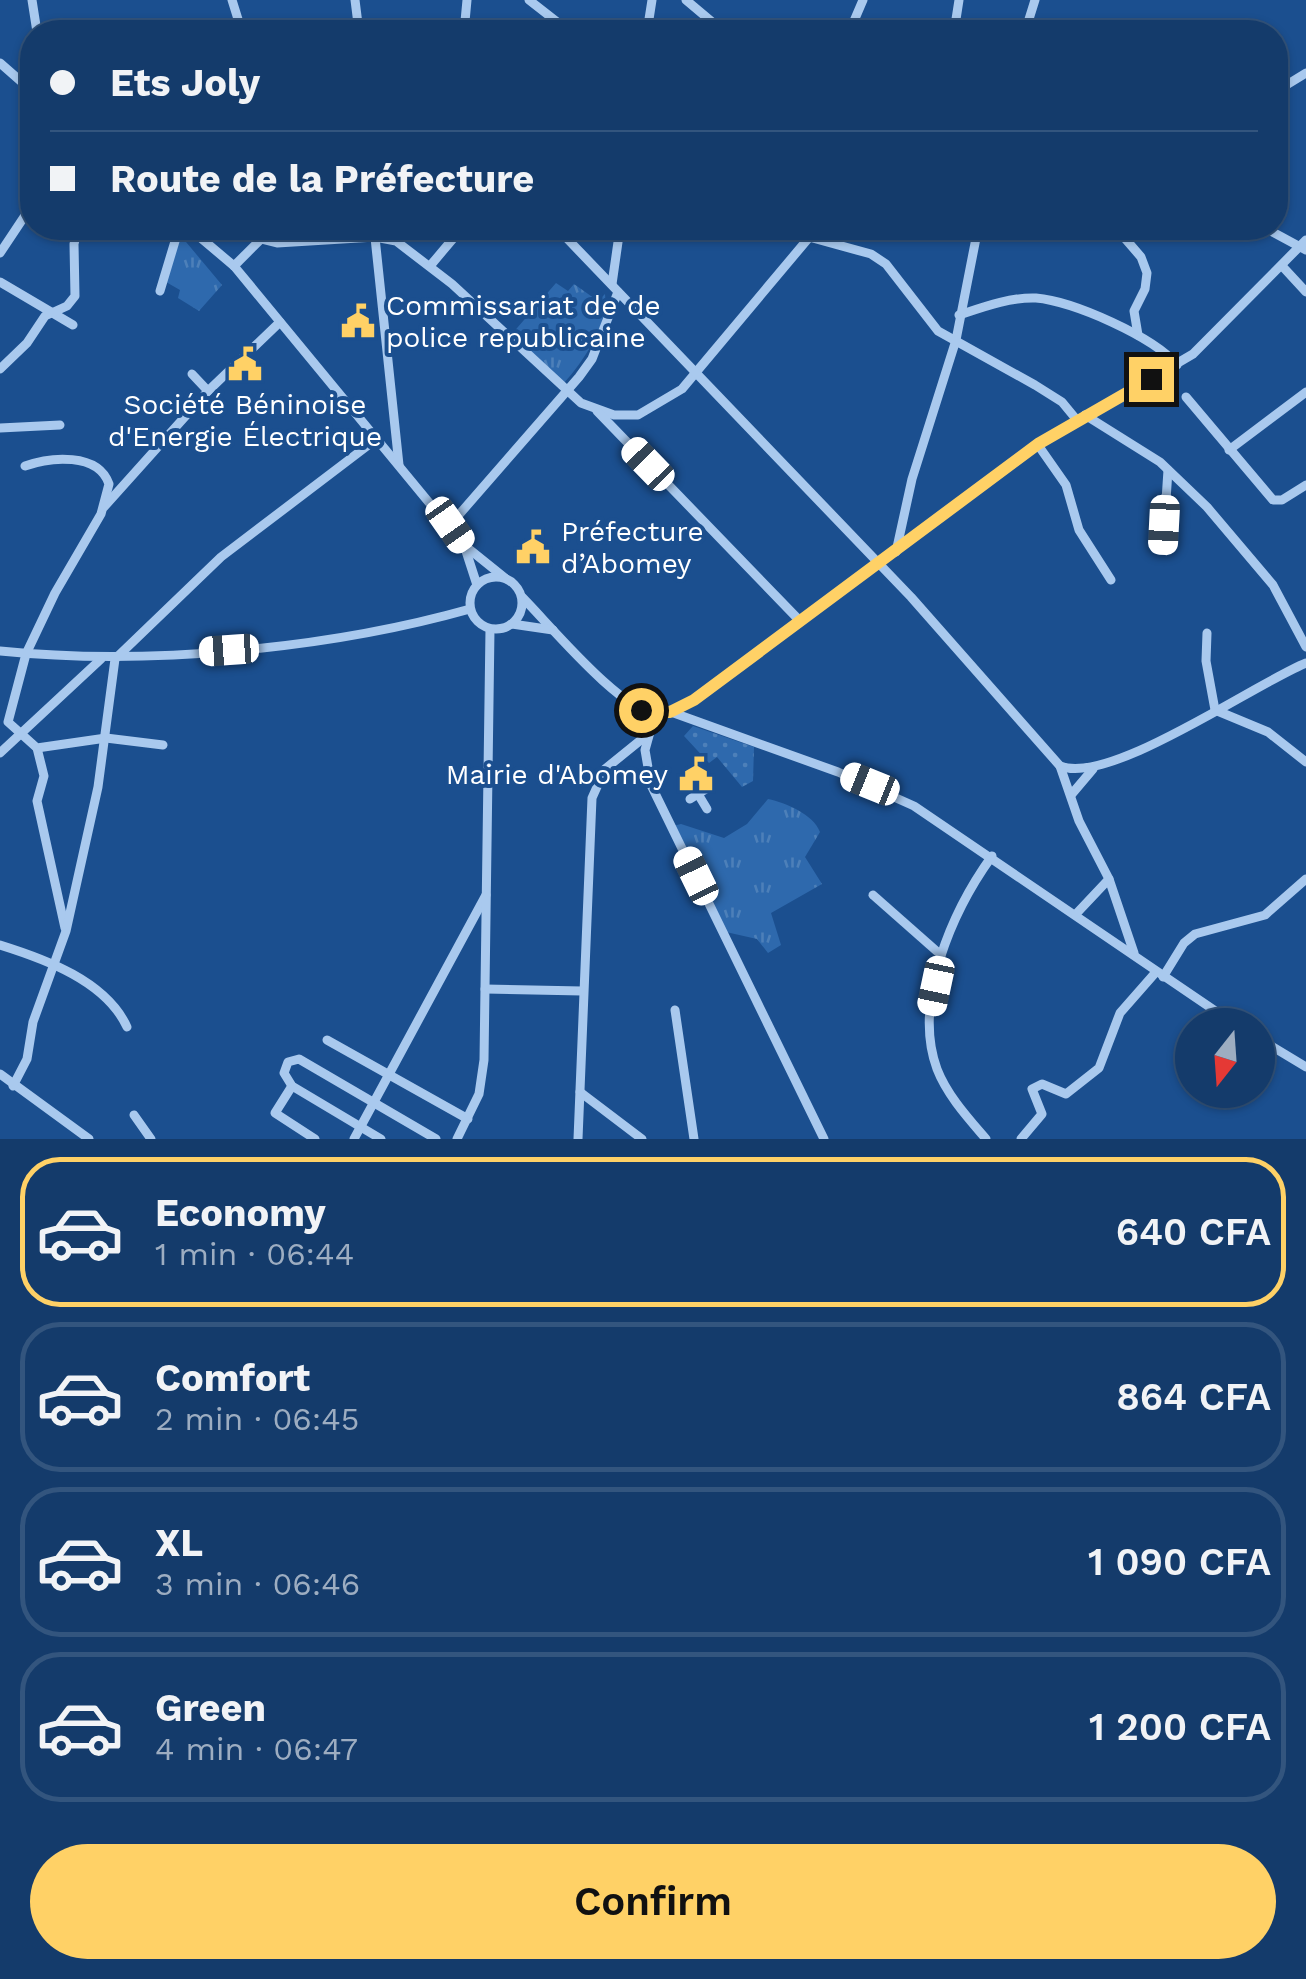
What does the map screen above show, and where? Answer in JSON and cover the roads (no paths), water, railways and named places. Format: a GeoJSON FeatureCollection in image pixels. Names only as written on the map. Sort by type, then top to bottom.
{"type":"FeatureCollection","features":[{"type":"Feature","properties":{"kind":"street"},"geometry":{"type":"LineString","coordinates":[[529,0],[555,20]]}},
{"type":"Feature","properties":{"kind":"street"},"geometry":{"type":"LineString","coordinates":[[686,0],[710,20]]}},
{"type":"Feature","properties":{"kind":"street"},"geometry":{"type":"LineString","coordinates":[[0,63],[20,80]]}},
{"type":"Feature","properties":{"kind":"street"},"geometry":{"type":"LineString","coordinates":[[0,253],[20,224]]}},
{"type":"Feature","properties":{"kind":"street"},"geometry":{"type":"LineString","coordinates":[[0,369],[27,343],[45,316],[75,296],[75,240]]}},
{"type":"Feature","properties":{"kind":"street"},"geometry":{"type":"LineString","coordinates":[[160,291],[175,240]]}},
{"type":"Feature","properties":{"kind":"street"},"geometry":{"type":"LineString","coordinates":[[203,240],[234,266],[464,545],[505,578],[631,705],[656,714],[694,700],[1038,444],[1178,365],[1212,339],[1304,246]]}},
{"type":"Feature","properties":{"kind":"street"},"geometry":{"type":"LineString","coordinates":[[234,266],[261,240]]}},
{"type":"Feature","properties":{"kind":"street"},"geometry":{"type":"LineString","coordinates":[[269,240],[296,244],[322,240]]}},
{"type":"Feature","properties":{"kind":"street"},"geometry":{"type":"LineString","coordinates":[[375,240],[399,465]]}},
{"type":"Feature","properties":{"kind":"street"},"geometry":{"type":"LineString","coordinates":[[394,240],[430,266],[568,392],[596,411],[800,621]]}},
{"type":"Feature","properties":{"kind":"street"},"geometry":{"type":"LineString","coordinates":[[430,266],[452,240]]}},
{"type":"Feature","properties":{"kind":"street"},"geometry":{"type":"LineString","coordinates":[[568,240],[879,563],[1060,766],[1079,821],[1109,878],[1134,953]]}},
{"type":"Feature","properties":{"kind":"street"},"geometry":{"type":"LineString","coordinates":[[450,525],[568,392],[592,358],[615,288],[619,240]]}},
{"type":"Feature","properties":{"kind":"street"},"geometry":{"type":"LineString","coordinates":[[596,411],[638,415],[682,389],[807,240]]}},
{"type":"Feature","properties":{"kind":"street"},"geometry":{"type":"LineString","coordinates":[[820,240],[870,254],[886,264],[938,331],[1062,402],[1168,470],[1252,556],[1284,602],[1306,647]]}},
{"type":"Feature","properties":{"kind":"street"},"geometry":{"type":"LineString","coordinates":[[896,552],[912,479],[956,340],[975,240]]}},
{"type":"Feature","properties":{"kind":"street"},"geometry":{"type":"LineString","coordinates":[[1126,240],[1147,273],[1134,312],[1138,335]]}},
{"type":"Feature","properties":{"kind":"street"},"geometry":{"type":"LineString","coordinates":[[1283,267],[1306,292]]}},
{"type":"Feature","properties":{"kind":"street"},"geometry":{"type":"LineString","coordinates":[[0,282],[73,325]]}},
{"type":"Feature","properties":{"kind":"street"},"geometry":{"type":"LineString","coordinates":[[959,315],[1016,299],[1057,302],[1138,335],[1178,365]]}},
{"type":"Feature","properties":{"kind":"street"},"geometry":{"type":"LineString","coordinates":[[163,745],[106,738],[38,748],[19,735],[7,717],[26,654],[104,507],[208,390],[280,322]]}},
{"type":"Feature","properties":{"kind":"street"},"geometry":{"type":"LineString","coordinates":[[192,374],[208,390]]}},
{"type":"Feature","properties":{"kind":"street"},"geometry":{"type":"LineString","coordinates":[[1229,450],[1306,392]]}},
{"type":"Feature","properties":{"kind":"street"},"geometry":{"type":"LineString","coordinates":[[1186,396],[1273,500],[1282,500],[1306,485]]}},
{"type":"Feature","properties":{"kind":"street"},"geometry":{"type":"LineString","coordinates":[[0,428],[60,425]]}},
{"type":"Feature","properties":{"kind":"street"},"geometry":{"type":"LineString","coordinates":[[13,1086],[24,1067],[33,1022],[66,931],[106,738],[115,659],[220,557],[375,440]]}},
{"type":"Feature","properties":{"kind":"street"},"geometry":{"type":"LineString","coordinates":[[1038,444],[1066,484],[1079,530],[1111,580]]}},
{"type":"Feature","properties":{"kind":"street"},"geometry":{"type":"LineString","coordinates":[[25,466],[60,458],[98,468],[108,482],[104,507]]}},
{"type":"Feature","properties":{"kind":"street"},"geometry":{"type":"LineString","coordinates":[[1163,546],[1168,470]]}},
{"type":"Feature","properties":{"kind":"street"},"geometry":{"type":"LineString","coordinates":[[464,545],[477,585],[470,609],[479,624],[490,629],[512,624],[556,631]]}},
{"type":"Feature","properties":{"kind":"street"},"geometry":{"type":"LineString","coordinates":[[477,585],[487,578],[505,578]]}},
{"type":"Feature","properties":{"kind":"street"},"geometry":{"type":"LineString","coordinates":[[512,624],[522,609],[522,597]]}},
{"type":"Feature","properties":{"kind":"street"},"geometry":{"type":"LineString","coordinates":[[0,651],[115,659],[229,650],[364,632],[470,609]]}},
{"type":"Feature","properties":{"kind":"street"},"geometry":{"type":"LineString","coordinates":[[457,1139],[482,1078],[490,629]]}},
{"type":"Feature","properties":{"kind":"street"},"geometry":{"type":"LineString","coordinates":[[1207,633],[1206,661],[1215,710]]}},
{"type":"Feature","properties":{"kind":"street"},"geometry":{"type":"LineString","coordinates":[[0,753],[102,659]]}},
{"type":"Feature","properties":{"kind":"street"},"geometry":{"type":"LineString","coordinates":[[1071,796],[1084,776],[1095,768],[1165,738],[1306,663]]}},
{"type":"Feature","properties":{"kind":"street"},"geometry":{"type":"LineString","coordinates":[[1215,710],[1268,732],[1306,762]]}},
{"type":"Feature","properties":{"kind":"street"},"geometry":{"type":"LineString","coordinates":[[670,712],[870,784],[914,806],[1210,1008]]}},
{"type":"Feature","properties":{"kind":"street"},"geometry":{"type":"LineString","coordinates":[[578,1139],[592,798],[606,770],[647,734],[656,714]]}},
{"type":"Feature","properties":{"kind":"street"},"geometry":{"type":"LineString","coordinates":[[647,734],[651,785],[824,1139]]}},
{"type":"Feature","properties":{"kind":"street"},"geometry":{"type":"LineString","coordinates":[[38,748],[44,776],[38,800],[66,931]]}},
{"type":"Feature","properties":{"kind":"street"},"geometry":{"type":"LineString","coordinates":[[1060,766],[1077,771],[1095,768]]}},
{"type":"Feature","properties":{"kind":"street"},"geometry":{"type":"LineString","coordinates":[[698,794],[707,809]]}},
{"type":"Feature","properties":{"kind":"street"},"geometry":{"type":"LineString","coordinates":[[986,1139],[961,1109],[936,1068],[930,1027],[941,956],[956,911],[992,856]]}},
{"type":"Feature","properties":{"kind":"street"},"geometry":{"type":"LineString","coordinates":[[1076,914],[1109,878]]}},
{"type":"Feature","properties":{"kind":"street"},"geometry":{"type":"LineString","coordinates":[[1020,1139],[1042,1114],[1032,1088],[1042,1084],[1066,1094],[1093,1076],[1120,1013],[1184,943],[1194,934],[1265,915],[1306,879]]}},
{"type":"Feature","properties":{"kind":"street"},"geometry":{"type":"LineString","coordinates":[[354,1139],[487,893]]}},
{"type":"Feature","properties":{"kind":"street"},"geometry":{"type":"LineString","coordinates":[[873,895],[941,956]]}},
{"type":"Feature","properties":{"kind":"street"},"geometry":{"type":"LineString","coordinates":[[0,944],[56,964],[114,1008],[126,1027]]}},
{"type":"Feature","properties":{"kind":"street"},"geometry":{"type":"LineString","coordinates":[[485,989],[582,991]]}},
{"type":"Feature","properties":{"kind":"street"},"geometry":{"type":"LineString","coordinates":[[675,1010],[694,1139]]}},
{"type":"Feature","properties":{"kind":"street"},"geometry":{"type":"LineString","coordinates":[[327,1040],[392,1072],[468,1119]]}},
{"type":"Feature","properties":{"kind":"street"},"geometry":{"type":"LineString","coordinates":[[1275,1049],[1306,1068]]}},
{"type":"Feature","properties":{"kind":"street"},"geometry":{"type":"LineString","coordinates":[[381,1139],[292,1086],[285,1067],[300,1059],[436,1139]]}},
{"type":"Feature","properties":{"kind":"street"},"geometry":{"type":"LineString","coordinates":[[0,1074],[89,1139]]}},
{"type":"Feature","properties":{"kind":"street"},"geometry":{"type":"LineString","coordinates":[[292,1086],[275,1113],[315,1139]]}},
{"type":"Feature","properties":{"kind":"street"},"geometry":{"type":"LineString","coordinates":[[580,1092],[642,1139]]}},
{"type":"Feature","properties":{"kind":"street"},"geometry":{"type":"LineString","coordinates":[[134,1115],[151,1139]]}},
{"type":"Feature","properties":{"kind":"place","name":"Commissariat de de police republicaine"},"geometry":{"type":"Point","coordinates":[358,321]}},
{"type":"Feature","properties":{"kind":"place","name":"Société Béninoise d'Energie Électrique"},"geometry":{"type":"Point","coordinates":[245,364]}},
{"type":"Feature","properties":{"kind":"place","name":"Préfecture d’Abomey"},"geometry":{"type":"Point","coordinates":[533,547]}},
{"type":"Feature","properties":{"kind":"place","name":"Mairie d'Abomey"},"geometry":{"type":"Point","coordinates":[696,774]}}]}
